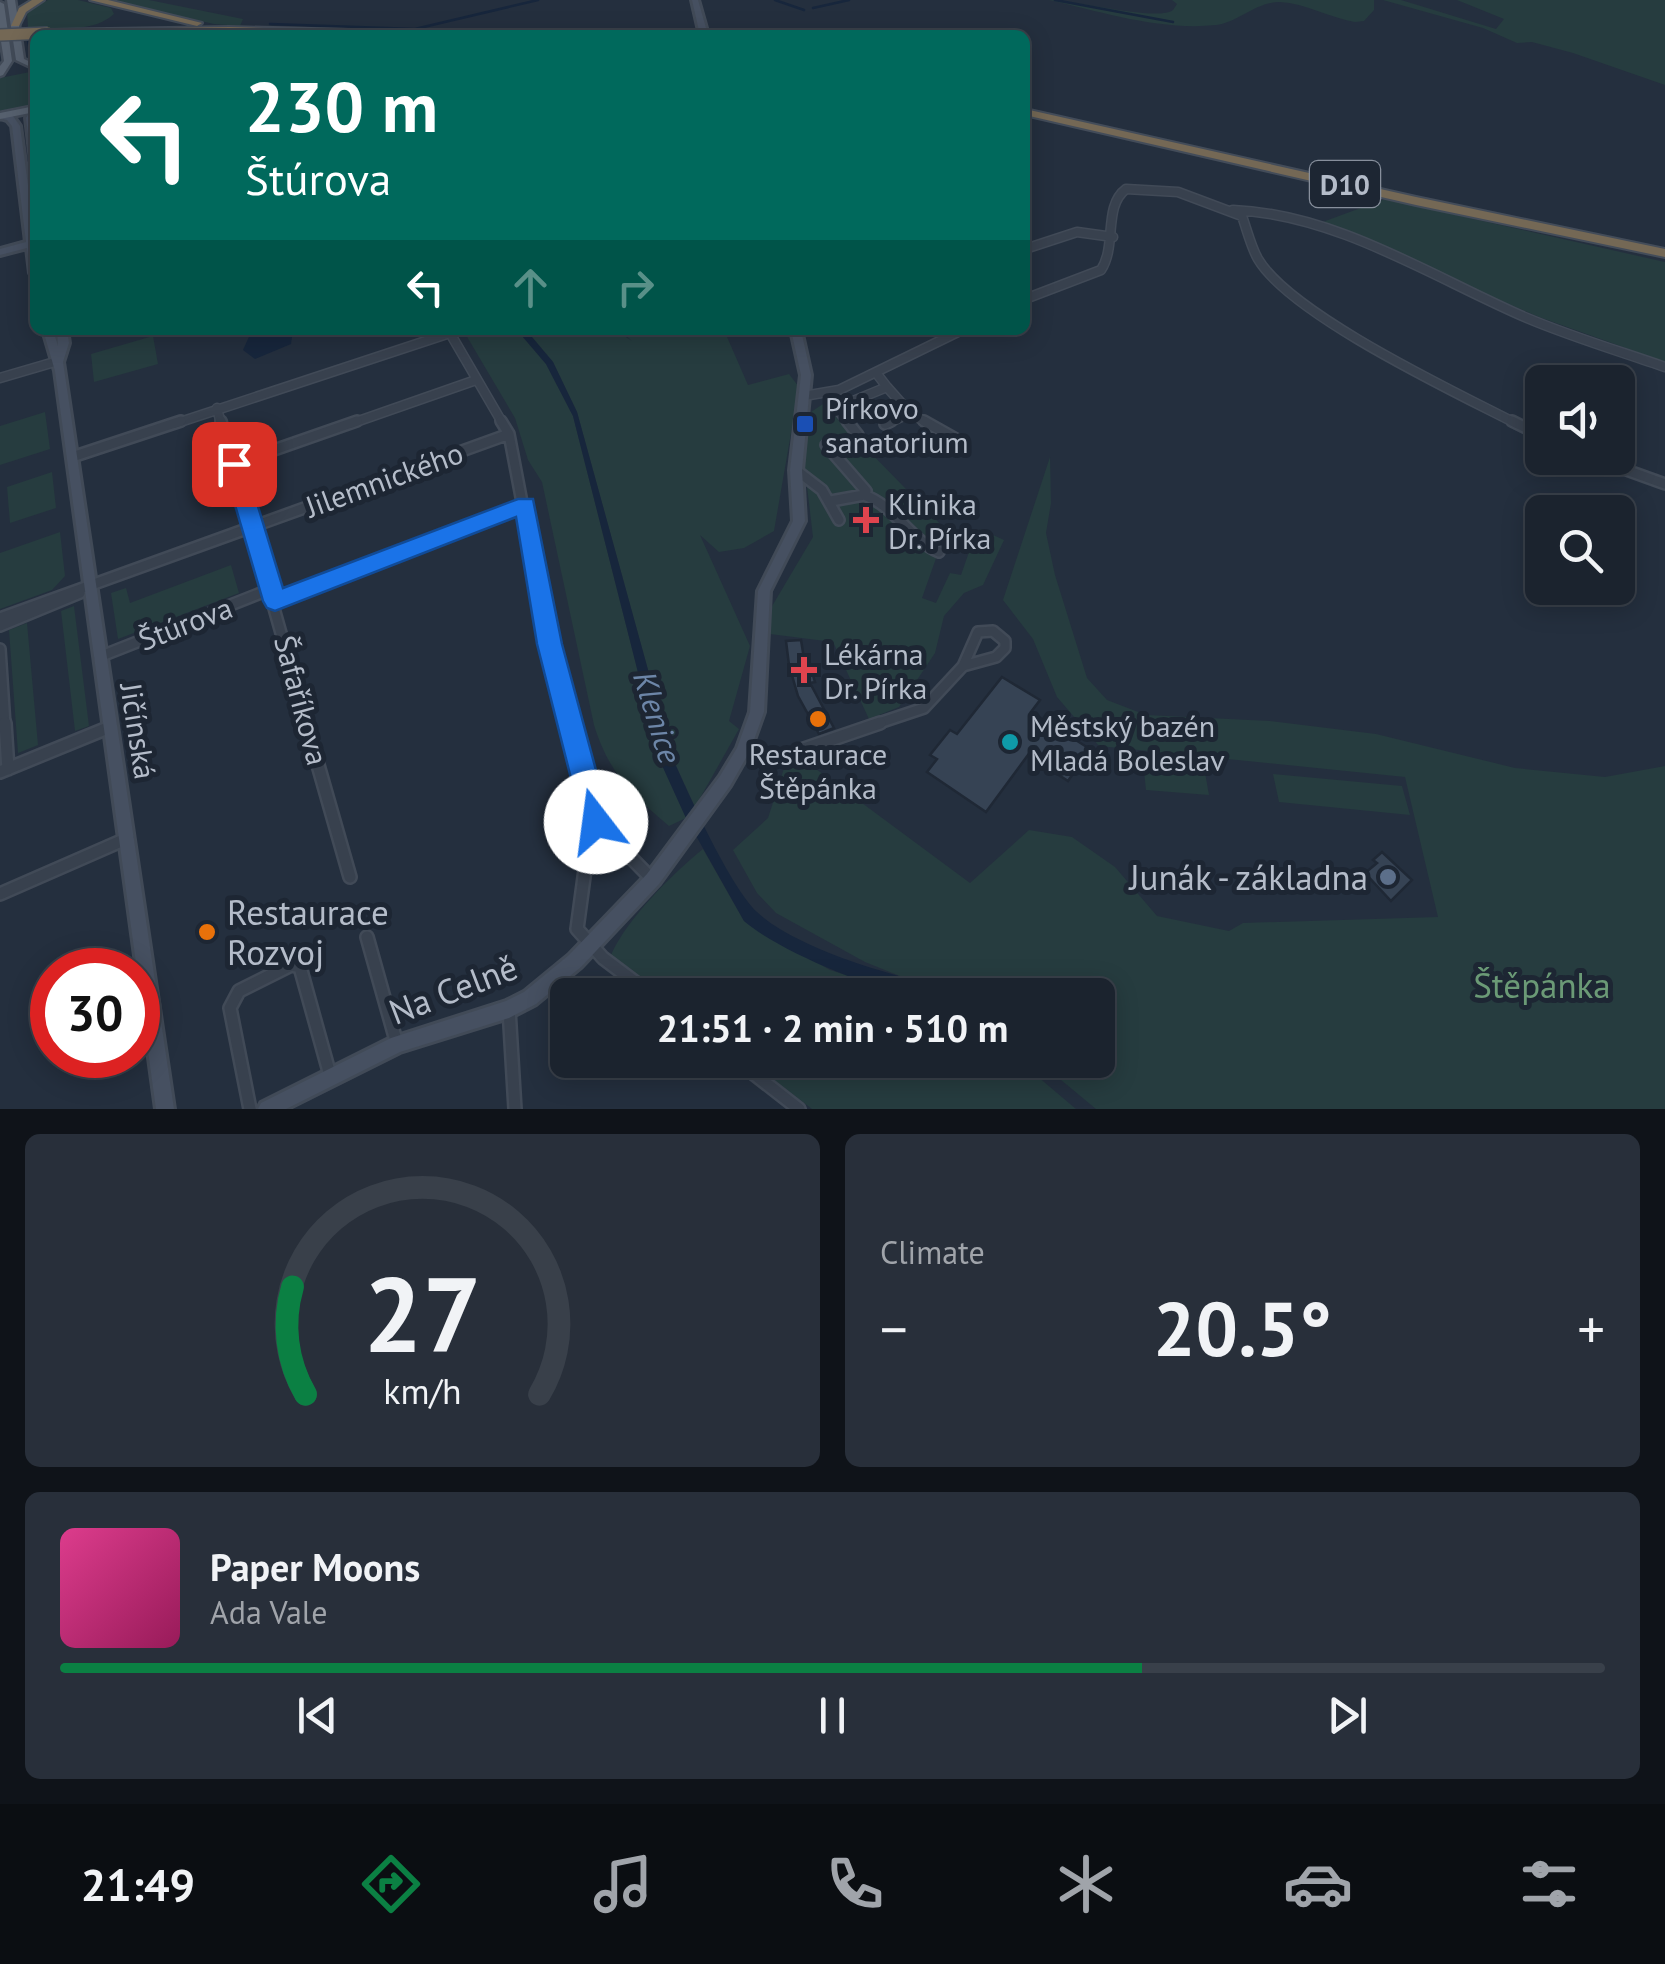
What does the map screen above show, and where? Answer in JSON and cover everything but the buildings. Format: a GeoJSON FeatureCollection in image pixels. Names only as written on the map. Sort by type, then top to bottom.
{"type":"FeatureCollection","features":[{"type":"Feature","properties":{"kind":"highway"},"geometry":{"type":"LineString","coordinates":[[15,24],[22,10],[39,0]]}},
{"type":"Feature","properties":{"kind":"highway"},"geometry":{"type":"LineString","coordinates":[[95,0],[211,30]]}},
{"type":"Feature","properties":{"kind":"highway"},"geometry":{"type":"LineString","coordinates":[[64,30],[108,22],[121,14],[114,4]]}},
{"type":"Feature","properties":{"kind":"highway"},"geometry":{"type":"LineString","coordinates":[[0,37],[30,34]]}},
{"type":"Feature","properties":{"kind":"highway"},"geometry":{"type":"LineString","coordinates":[[0,37],[30,38]]}},
{"type":"Feature","properties":{"kind":"highway","name":"D10"},"geometry":{"type":"LineString","coordinates":[[1030,110],[1416,201],[1665,249]]}},
{"type":"Feature","properties":{"kind":"main road"},"geometry":{"type":"LineString","coordinates":[[11,0],[20,60],[30,65]]}},
{"type":"Feature","properties":{"kind":"main road"},"geometry":{"type":"LineString","coordinates":[[0,4],[8,61],[0,74]]}},
{"type":"Feature","properties":{"kind":"main road"},"geometry":{"type":"LineString","coordinates":[[0,74],[30,68]]}},
{"type":"Feature","properties":{"kind":"main road"},"geometry":{"type":"LineString","coordinates":[[0,116],[30,111]]}},
{"type":"Feature","properties":{"kind":"street"},"geometry":{"type":"LineString","coordinates":[[694,0],[703,30]]}},
{"type":"Feature","properties":{"kind":"street"},"geometry":{"type":"LineString","coordinates":[[0,116],[16,124],[30,223]]}},
{"type":"Feature","properties":{"kind":"street"},"geometry":{"type":"LineString","coordinates":[[1030,297],[1101,270],[1110,258],[1118,196],[1130,188],[1164,190],[1315,227],[1529,318],[1665,367]]}},
{"type":"Feature","properties":{"kind":"street"},"geometry":{"type":"LineString","coordinates":[[1234,210],[1245,220],[1258,261],[1300,300],[1410,370],[1525,428]]}},
{"type":"Feature","properties":{"kind":"street"},"geometry":{"type":"LineString","coordinates":[[1072,224],[1078,232]]}},
{"type":"Feature","properties":{"kind":"street"},"geometry":{"type":"LineString","coordinates":[[1030,247],[1078,232],[1113,237]]}},
{"type":"Feature","properties":{"kind":"street"},"geometry":{"type":"LineString","coordinates":[[0,252],[30,245]]}},
{"type":"Feature","properties":{"kind":"street","name":"Jičínská"},"geometry":{"type":"LineString","coordinates":[[50,335],[58,360],[165,1109]]}},
{"type":"Feature","properties":{"kind":"street","name":"Jičínská"},"geometry":{"type":"LineString","coordinates":[[58,360],[63,335]]}},
{"type":"Feature","properties":{"kind":"street"},"geometry":{"type":"LineString","coordinates":[[72,457],[447,335]]}},
{"type":"Feature","properties":{"kind":"street"},"geometry":{"type":"LineString","coordinates":[[451,335],[509,434],[550,644],[596,822],[653,880]]}},
{"type":"Feature","properties":{"kind":"street"},"geometry":{"type":"LineString","coordinates":[[797,335],[806,374],[796,470],[805,474],[831,502],[839,520]]}},
{"type":"Feature","properties":{"kind":"street"},"geometry":{"type":"LineString","coordinates":[[804,396],[840,390],[952,335]]}},
{"type":"Feature","properties":{"kind":"street"},"geometry":{"type":"LineString","coordinates":[[0,378],[58,360]]}},
{"type":"Feature","properties":{"kind":"street"},"geometry":{"type":"LineString","coordinates":[[878,374],[910,413],[956,439]]}},
{"type":"Feature","properties":{"kind":"street"},"geometry":{"type":"LineString","coordinates":[[234,464],[476,380]]}},
{"type":"Feature","properties":{"kind":"street"},"geometry":{"type":"LineString","coordinates":[[858,436],[836,408],[887,387]]}},
{"type":"Feature","properties":{"kind":"street","name":"Šafaříkova"},"geometry":{"type":"LineString","coordinates":[[217,408],[350,877]]}},
{"type":"Feature","properties":{"kind":"street"},"geometry":{"type":"LineString","coordinates":[[884,424],[910,413]]}},
{"type":"Feature","properties":{"kind":"street","name":"Jilemnického"},"geometry":{"type":"LineString","coordinates":[[0,618],[509,434]]}},
{"type":"Feature","properties":{"kind":"street"},"geometry":{"type":"LineString","coordinates":[[826,444],[866,491],[864,496]]}},
{"type":"Feature","properties":{"kind":"street","name":"Na Celně"},"geometry":{"type":"LineString","coordinates":[[267,1109],[398,1044],[509,1009],[549,984],[590,946],[678,850],[754,727],[764,591],[799,522],[796,470]]}},
{"type":"Feature","properties":{"kind":"street"},"geometry":{"type":"LineString","coordinates":[[1635,473],[1665,484]]}},
{"type":"Feature","properties":{"kind":"street"},"geometry":{"type":"LineString","coordinates":[[831,502],[864,496],[882,501],[921,547],[938,552]]}},
{"type":"Feature","properties":{"kind":"street","name":"Štúrova"},"geometry":{"type":"LineString","coordinates":[[100,656],[525,505]]}},
{"type":"Feature","properties":{"kind":"street","name":"Jilemnického"},"geometry":{"type":"LineString","coordinates":[[0,626],[67,601],[90,586]]}},
{"type":"Feature","properties":{"kind":"street"},"geometry":{"type":"LineString","coordinates":[[798,752],[924,708],[964,666],[978,632],[993,632],[1005,641],[1005,648],[996,656],[964,666]]}},
{"type":"Feature","properties":{"kind":"street"},"geometry":{"type":"LineString","coordinates":[[0,648],[4,770],[110,727]]}},
{"type":"Feature","properties":{"kind":"street"},"geometry":{"type":"LineString","coordinates":[[596,822],[589,840],[577,929],[590,946],[630,978]]}},
{"type":"Feature","properties":{"kind":"street"},"geometry":{"type":"LineString","coordinates":[[0,894],[128,838]]}},
{"type":"Feature","properties":{"kind":"street"},"geometry":{"type":"LineString","coordinates":[[367,937],[398,1044]]}},
{"type":"Feature","properties":{"kind":"street"},"geometry":{"type":"LineString","coordinates":[[250,1109],[230,1008],[239,991],[291,965],[300,967],[330,1076]]}},
{"type":"Feature","properties":{"kind":"street"},"geometry":{"type":"LineString","coordinates":[[509,1009],[515,1109]]}},
{"type":"Feature","properties":{"kind":"street"},"geometry":{"type":"LineString","coordinates":[[760,1078],[800,1109]]}},
{"type":"Feature","properties":{"kind":"green space"},"geometry":{"type":"Polygon","coordinates":[[[48,0],[78,0],[111,8],[114,14],[85,27],[28,27],[27,11],[48,0]]]}},
{"type":"Feature","properties":{"kind":"green space"},"geometry":{"type":"Polygon","coordinates":[[[109,0],[149,0],[243,19],[240,26],[214,24],[109,0]]]}},
{"type":"Feature","properties":{"kind":"green space"},"geometry":{"type":"Polygon","coordinates":[[[1049,0],[1151,14],[1173,10],[1177,4],[1172,0],[1374,0],[1374,10],[1364,21],[1355,22],[1280,2],[1263,5],[1224,23],[1195,26],[1132,19],[1049,0]]]}},
{"type":"Feature","properties":{"kind":"green space"},"geometry":{"type":"Polygon","coordinates":[[[1383,0],[1401,0],[1496,29],[1504,19],[1457,0],[1665,0],[1665,85],[1573,53],[1532,42],[1517,43],[1483,28],[1383,0]]]}},
{"type":"Feature","properties":{"kind":"green space"},"geometry":{"type":"Polygon","coordinates":[[[30,72],[30,106],[0,112],[0,78],[30,72]]]}},
{"type":"Feature","properties":{"kind":"green space"},"geometry":{"type":"Polygon","coordinates":[[[1385,199],[1665,262],[1665,362],[1539,317],[1320,223],[1385,199]]]}},
{"type":"Feature","properties":{"kind":"green space"},"geometry":{"type":"Polygon","coordinates":[[[466,335],[521,335],[546,364],[573,416],[661,763],[686,818],[669,826],[623,782],[600,742],[542,482],[528,460],[515,418],[466,335]]]}},
{"type":"Feature","properties":{"kind":"green space"},"geometry":{"type":"Polygon","coordinates":[[[530,335],[623,335],[632,341],[625,335],[726,335],[748,385],[789,374],[799,387],[774,531],[744,548],[719,552],[700,535],[750,646],[729,721],[739,729],[695,807],[672,757],[577,412],[553,362],[530,335]]]}},
{"type":"Feature","properties":{"kind":"green space"},"geometry":{"type":"Polygon","coordinates":[[[153,336],[158,364],[94,382],[91,354],[153,336]]]}},
{"type":"Feature","properties":{"kind":"green space"},"geometry":{"type":"Polygon","coordinates":[[[823,404],[946,530],[922,598],[936,603],[950,573],[961,575],[969,552],[960,549],[971,548],[980,529],[1004,540],[983,585],[964,593],[944,616],[935,653],[899,707],[869,719],[833,642],[770,634],[768,613],[813,537],[804,461],[811,412],[823,404]]]}},
{"type":"Feature","properties":{"kind":"green space"},"geometry":{"type":"Polygon","coordinates":[[[45,412],[50,449],[0,465],[0,426],[45,412]]]}},
{"type":"Feature","properties":{"kind":"green space","name":"Štěpánka"},"geometry":{"type":"Polygon","coordinates":[[[1050,457],[1051,503],[1046,533],[1055,575],[1087,678],[1107,700],[1146,715],[1270,721],[1376,734],[1515,768],[1605,777],[1665,766],[1665,1109],[1096,1109],[1059,1078],[1115,1078],[1115,978],[905,978],[865,962],[776,913],[757,893],[733,850],[768,818],[786,762],[816,769],[970,883],[1029,830],[1072,837],[1115,867],[1157,916],[1229,931],[1243,923],[1438,917],[1405,777],[1099,746],[1057,697],[1033,639],[1003,600],[1050,457]]]}},
{"type":"Feature","properties":{"kind":"green space"},"geometry":{"type":"Polygon","coordinates":[[[52,472],[56,508],[10,523],[7,487],[52,472]]]}},
{"type":"Feature","properties":{"kind":"green space"},"geometry":{"type":"Polygon","coordinates":[[[60,532],[65,576],[52,590],[0,609],[0,553],[60,532]]]}},
{"type":"Feature","properties":{"kind":"green space"},"geometry":{"type":"Polygon","coordinates":[[[231,565],[239,593],[118,639],[111,593],[126,588],[130,603],[231,565]]]}},
{"type":"Feature","properties":{"kind":"green space"},"geometry":{"type":"Polygon","coordinates":[[[74,606],[89,726],[75,731],[61,611],[74,606]]]}},
{"type":"Feature","properties":{"kind":"green space"},"geometry":{"type":"Polygon","coordinates":[[[27,623],[38,745],[18,753],[9,630],[27,623]]]}},
{"type":"Feature","properties":{"kind":"green space"},"geometry":{"type":"Polygon","coordinates":[[[1143,762],[1204,767],[1209,795],[1146,790],[1143,762]]]}},
{"type":"Feature","properties":{"kind":"green space"},"geometry":{"type":"Polygon","coordinates":[[[1273,774],[1402,786],[1410,815],[1279,802],[1273,774]]]}},
{"type":"Feature","properties":{"kind":"green space"},"geometry":{"type":"Polygon","coordinates":[[[703,849],[744,921],[830,970],[855,978],[641,978],[611,955],[627,927],[703,849]]]}},
{"type":"Feature","properties":{"kind":"green space"},"geometry":{"type":"Polygon","coordinates":[[[772,1078],[1039,1078],[1076,1109],[812,1109],[772,1078]]]}},
{"type":"Feature","properties":{"kind":"water"},"geometry":{"type":"Polygon","coordinates":[[[250,335],[292,335],[291,344],[255,359],[243,350],[250,335]]]}},
{"type":"Feature","properties":{"kind":"water","name":"Klenice"},"geometry":{"type":"Polygon","coordinates":[[[521,335],[530,335],[553,362],[577,412],[672,757],[734,882],[757,912],[787,933],[834,955],[903,978],[853,978],[799,954],[744,921],[686,818],[661,763],[573,416],[546,364],[521,335]]]}},
{"type":"Feature","properties":{"kind":"waterway"},"geometry":{"type":"LineString","coordinates":[[270,24],[415,29],[538,0]]}},
{"type":"Feature","properties":{"kind":"waterway"},"geometry":{"type":"LineString","coordinates":[[775,0],[804,10]]}},
{"type":"Feature","properties":{"kind":"waterway"},"geometry":{"type":"LineString","coordinates":[[813,8],[849,0]]}},
{"type":"Feature","properties":{"kind":"waterway"},"geometry":{"type":"LineString","coordinates":[[1055,0],[1173,22]]}},
{"type":"Feature","properties":{"kind":"waterway"},"geometry":{"type":"LineString","coordinates":[[26,28],[30,52]]}},
{"type":"Feature","properties":{"kind":"place","name":"Pírkovo sanatorium"},"geometry":{"type":"Point","coordinates":[805,424]}},
{"type":"Feature","properties":{"kind":"place","name":"Klinika Dr. Pírka"},"geometry":{"type":"Point","coordinates":[866,520]}},
{"type":"Feature","properties":{"kind":"place","name":"Lékárna Dr. Pírka"},"geometry":{"type":"Point","coordinates":[804,670]}},
{"type":"Feature","properties":{"kind":"place","name":"Restaurace Štěpánka"},"geometry":{"type":"Point","coordinates":[818,719]}},
{"type":"Feature","properties":{"kind":"place","name":"Městský bazén Mladá Boleslav"},"geometry":{"type":"Point","coordinates":[1010,742]}},
{"type":"Feature","properties":{"kind":"place","name":"Junák - základna"},"geometry":{"type":"Point","coordinates":[1388,877]}},
{"type":"Feature","properties":{"kind":"place","name":"Restaurace Rozvoj"},"geometry":{"type":"Point","coordinates":[207,932]}},
{"type":"Feature","properties":{"kind":"route"},"geometry":{"type":"LineString","coordinates":[[234,464],[275,601],[525,505],[550,644],[596,822]]}}]}
